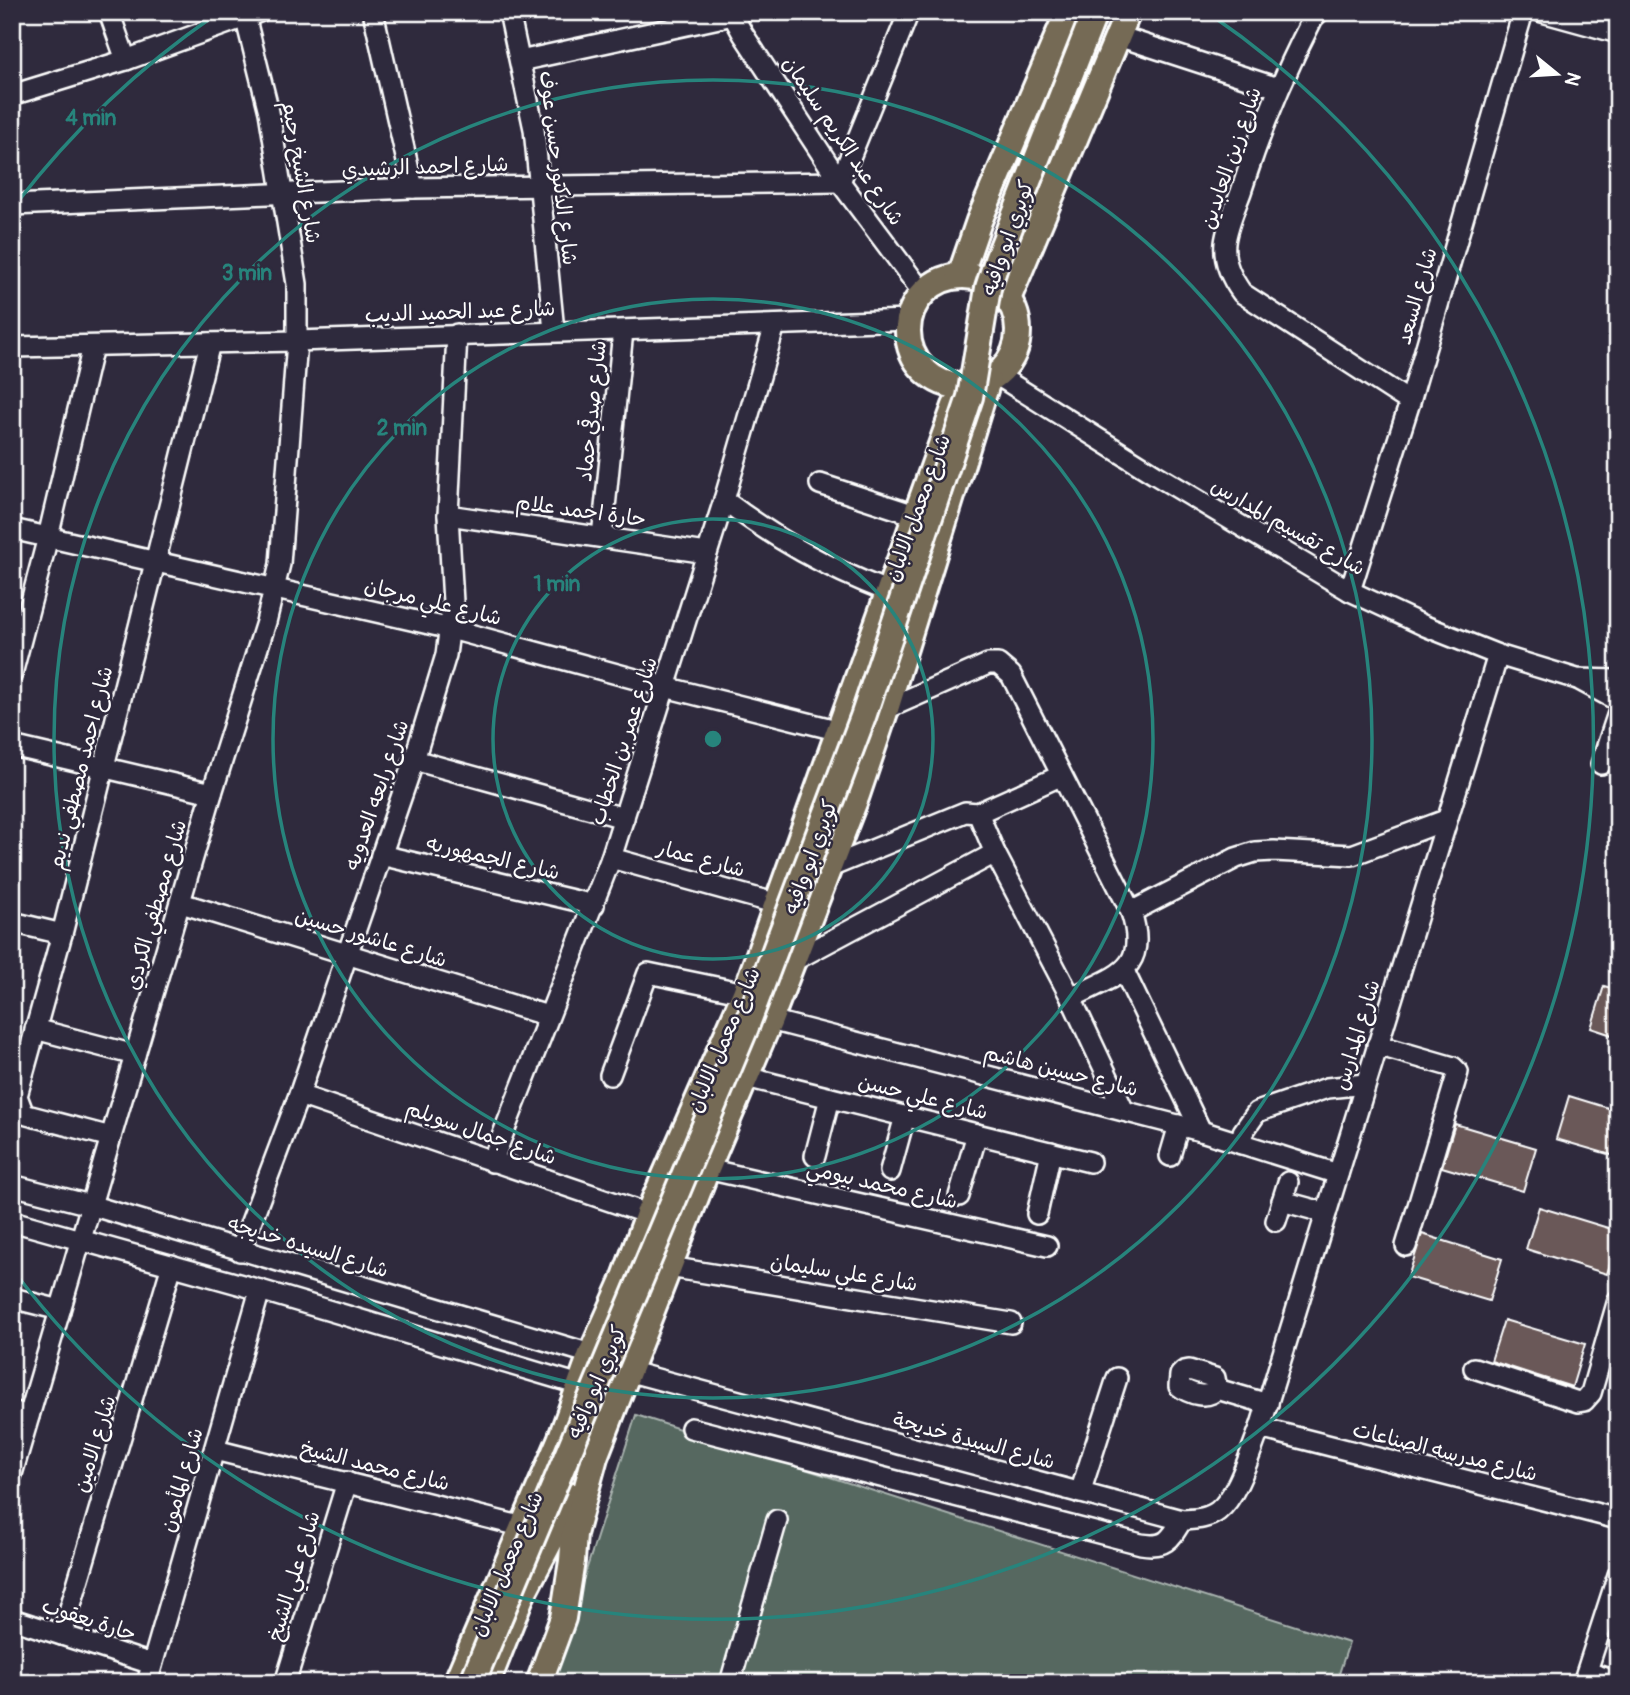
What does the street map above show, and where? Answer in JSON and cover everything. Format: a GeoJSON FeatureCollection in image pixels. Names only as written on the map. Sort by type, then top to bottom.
{"type":"FeatureCollection","features":[{"type":"Feature","properties":{"kind":"main road"},"geometry":{"type":"LineString","coordinates":[[960,276],[979,221],[1068,12]]}},
{"type":"Feature","properties":{"kind":"main road","name":"كوبري ابو وافيه"},"geometry":{"type":"LineString","coordinates":[[472,1683],[746,1027],[786,924],[863,717],[970,397],[988,288],[994,270],[1095,12]]}},
{"type":"Feature","properties":{"kind":"main road"},"geometry":{"type":"LineString","coordinates":[[1008,299],[1128,12]]}},
{"type":"Feature","properties":{"kind":"main road"},"geometry":{"type":"LineString","coordinates":[[960,276],[984,280],[994,285],[1008,299],[1017,319],[1017,340],[1010,359],[992,378],[962,386],[943,383],[920,366],[908,340],[909,320],[923,293],[936,283],[960,276]]}},
{"type":"Feature","properties":{"kind":"main road","name":"شارع معمل الالبان"},"geometry":{"type":"LineString","coordinates":[[539,1683],[563,1618],[574,1534],[595,1457],[857,795],[992,378]]}},
{"type":"Feature","properties":{"kind":"main road","name":"شارع معمل الالبان"},"geometry":{"type":"LineString","coordinates":[[456,1683],[519,1538],[591,1354],[624,1280],[648,1213],[746,993],[962,386]]}},
{"type":"Feature","properties":{"kind":"main road"},"geometry":{"type":"LineString","coordinates":[[624,1280],[659,1290]]}},
{"type":"Feature","properties":{"kind":"main road","name":"كوبري ابو وافيه"},"geometry":{"type":"LineString","coordinates":[[487,1683],[521,1597],[595,1457]]}},
{"type":"Feature","properties":{"kind":"main road"},"geometry":{"type":"LineString","coordinates":[[462,1683],[519,1538]]}},
{"type":"Feature","properties":{"kind":"street"},"geometry":{"type":"LineString","coordinates":[[109,12],[126,60]]}},
{"type":"Feature","properties":{"kind":"street"},"geometry":{"type":"LineString","coordinates":[[373,12],[413,188]]}},
{"type":"Feature","properties":{"kind":"street","name":"شارع الدكتور حسن عوف"},"geometry":{"type":"LineString","coordinates":[[509,12],[534,129],[554,331]]}},
{"type":"Feature","properties":{"kind":"street"},"geometry":{"type":"LineString","coordinates":[[743,34],[753,12]]}},
{"type":"Feature","properties":{"kind":"street"},"geometry":{"type":"LineString","coordinates":[[840,182],[909,12]]}},
{"type":"Feature","properties":{"kind":"street","name":"شارع زين العابدين"},"geometry":{"type":"LineString","coordinates":[[1319,12],[1313,18],[1278,88],[1250,163],[1225,244],[1226,262],[1231,279],[1242,293],[1410,402]]}},
{"type":"Feature","properties":{"kind":"street","name":"شارع السعد"},"geometry":{"type":"LineString","coordinates":[[1350,591],[1410,402],[1523,12]]}},
{"type":"Feature","properties":{"kind":"street"},"geometry":{"type":"LineString","coordinates":[[1542,12],[1618,33]]}},
{"type":"Feature","properties":{"kind":"street"},"geometry":{"type":"LineString","coordinates":[[12,95],[126,60],[250,14]]}},
{"type":"Feature","properties":{"kind":"street","name":"شارع الشيخ رحيم"},"geometry":{"type":"LineString","coordinates":[[250,14],[298,284],[297,341]]}},
{"type":"Feature","properties":{"kind":"street"},"geometry":{"type":"LineString","coordinates":[[520,61],[732,14]]}},
{"type":"Feature","properties":{"kind":"street","name":"شارع عبد الكريم سليمان"},"geometry":{"type":"LineString","coordinates":[[732,14],[840,182],[923,293]]}},
{"type":"Feature","properties":{"kind":"street"},"geometry":{"type":"LineString","coordinates":[[1118,36],[1278,88]]}},
{"type":"Feature","properties":{"kind":"street","name":"شارع احمد الرشيدي"},"geometry":{"type":"LineString","coordinates":[[12,205],[413,188],[840,182]]}},
{"type":"Feature","properties":{"kind":"street","name":"شارع عبد الحميد الديب"},"geometry":{"type":"LineString","coordinates":[[12,347],[297,341],[909,320]]}},
{"type":"Feature","properties":{"kind":"street","name":"شارع عمر بن الخطاب"},"geometry":{"type":"LineString","coordinates":[[492,1162],[611,858],[724,500],[775,326]]}},
{"type":"Feature","properties":{"kind":"street","name":"شارع صدقي حماد"},"geometry":{"type":"LineString","coordinates":[[603,537],[623,331]]}},
{"type":"Feature","properties":{"kind":"street","name":"شارع رابعه العدويه"},"geometry":{"type":"LineString","coordinates":[[248,1253],[346,954],[414,760],[446,655],[453,601],[448,515],[457,334]]}},
{"type":"Feature","properties":{"kind":"street","name":"شارع مصطفي الكردي"},"geometry":{"type":"LineString","coordinates":[[12,1474],[21,1414],[60,1310],[275,589],[283,539],[297,341]]}},
{"type":"Feature","properties":{"kind":"street","name":"شارع احمد مصطفي نديم"},"geometry":{"type":"LineString","coordinates":[[111,1137],[27,1115],[15,1095],[62,934],[157,564],[210,343]]}},
{"type":"Feature","properties":{"kind":"street"},"geometry":{"type":"LineString","coordinates":[[12,674],[48,537],[93,346]]}},
{"type":"Feature","properties":{"kind":"street","name":"شارع تقسيم المدارس"},"geometry":{"type":"LineString","coordinates":[[992,378],[1350,591],[1498,656],[1577,679],[1618,701]]}},
{"type":"Feature","properties":{"kind":"street"},"geometry":{"type":"LineString","coordinates":[[820,484],[915,515]]}},
{"type":"Feature","properties":{"kind":"street"},"geometry":{"type":"LineString","coordinates":[[724,500],[764,530],[806,556],[887,591]]}},
{"type":"Feature","properties":{"kind":"street","name":"حارة احمد علام"},"geometry":{"type":"LineString","coordinates":[[448,515],[707,553]]}},
{"type":"Feature","properties":{"kind":"street","name":"شارع علي مرجان"},"geometry":{"type":"LineString","coordinates":[[12,529],[451,629],[840,731]]}},
{"type":"Feature","properties":{"kind":"street","name":"شارع المدارس"},"geometry":{"type":"LineString","coordinates":[[1260,1428],[1498,656]]}},
{"type":"Feature","properties":{"kind":"street"},"geometry":{"type":"LineString","coordinates":[[886,709],[988,664],[998,664],[1011,675],[1131,912],[1138,932],[1138,947],[1124,971],[1071,998]]}},
{"type":"Feature","properties":{"kind":"street","name":"شارع تقسيم المدارس"},"geometry":{"type":"LineString","coordinates":[[1577,679],[1618,680]]}},
{"type":"Feature","properties":{"kind":"street"},"geometry":{"type":"LineString","coordinates":[[1601,764],[1618,713]]}},
{"type":"Feature","properties":{"kind":"street"},"geometry":{"type":"LineString","coordinates":[[12,746],[212,793]]}},
{"type":"Feature","properties":{"kind":"street"},"geometry":{"type":"LineString","coordinates":[[414,760],[624,818]]}},
{"type":"Feature","properties":{"kind":"street"},"geometry":{"type":"LineString","coordinates":[[828,868],[965,812],[978,813],[1060,776]]}},
{"type":"Feature","properties":{"kind":"street"},"geometry":{"type":"LineString","coordinates":[[978,813],[995,853],[1071,998],[1124,1111]]}},
{"type":"Feature","properties":{"kind":"street"},"geometry":{"type":"LineString","coordinates":[[1131,912],[1236,858],[1255,852],[1352,855],[1446,820]]}},
{"type":"Feature","properties":{"kind":"street"},"geometry":{"type":"LineString","coordinates":[[793,961],[995,853]]}},
{"type":"Feature","properties":{"kind":"street","name":"شارع الجمهوريه"},"geometry":{"type":"LineString","coordinates":[[381,855],[594,905]]}},
{"type":"Feature","properties":{"kind":"street","name":"شارع عمار"},"geometry":{"type":"LineString","coordinates":[[611,858],[778,904]]}},
{"type":"Feature","properties":{"kind":"street","name":"شارع عاشور حسين"},"geometry":{"type":"LineString","coordinates":[[181,903],[548,1016]]}},
{"type":"Feature","properties":{"kind":"street"},"geometry":{"type":"LineString","coordinates":[[12,922],[62,934]]}},
{"type":"Feature","properties":{"kind":"street"},"geometry":{"type":"LineString","coordinates":[[1124,971],[1201,1131]]}},
{"type":"Feature","properties":{"kind":"street"},"geometry":{"type":"LineString","coordinates":[[610,1075],[648,974],[746,993]]}},
{"type":"Feature","properties":{"kind":"street","name":"شارع حسين هاشم"},"geometry":{"type":"LineString","coordinates":[[770,1020],[1179,1125],[1338,1174]]}},
{"type":"Feature","properties":{"kind":"street"},"geometry":{"type":"LineString","coordinates":[[34,1029],[135,1055]]}},
{"type":"Feature","properties":{"kind":"street"},"geometry":{"type":"LineString","coordinates":[[1377,1045],[1454,1067],[1458,1072],[1406,1246]]}},
{"type":"Feature","properties":{"kind":"street","name":"شارع علي حسن"},"geometry":{"type":"LineString","coordinates":[[746,1077],[1090,1162]]}},
{"type":"Feature","properties":{"kind":"street"},"geometry":{"type":"LineString","coordinates":[[1241,1144],[1243,1132],[1257,1112],[1327,1088],[1365,1084]]}},
{"type":"Feature","properties":{"kind":"street","name":"شارع جمال سويلم"},"geometry":{"type":"LineString","coordinates":[[299,1095],[648,1213]]}},
{"type":"Feature","properties":{"kind":"street"},"geometry":{"type":"LineString","coordinates":[[815,1156],[830,1098]]}},
{"type":"Feature","properties":{"kind":"street"},"geometry":{"type":"LineString","coordinates":[[890,1171],[905,1116]]}},
{"type":"Feature","properties":{"kind":"street"},"geometry":{"type":"LineString","coordinates":[[1170,1156],[1179,1125]]}},
{"type":"Feature","properties":{"kind":"street"},"geometry":{"type":"LineString","coordinates":[[959,1196],[977,1134]]}},
{"type":"Feature","properties":{"kind":"street"},"geometry":{"type":"LineString","coordinates":[[1037,1214],[1051,1152]]}},
{"type":"Feature","properties":{"kind":"street","name":"شارع محمد بيومي"},"geometry":{"type":"LineString","coordinates":[[707,1169],[1047,1246]]}},
{"type":"Feature","properties":{"kind":"street"},"geometry":{"type":"LineString","coordinates":[[1276,1221],[1288,1182]]}},
{"type":"Feature","properties":{"kind":"street","name":"شارع السيده خديجه"},"geometry":{"type":"LineString","coordinates":[[12,1185],[90,1205],[591,1354]]}},
{"type":"Feature","properties":{"kind":"street"},"geometry":{"type":"LineString","coordinates":[[1282,1201],[1326,1213]]}},
{"type":"Feature","properties":{"kind":"street"},"geometry":{"type":"LineString","coordinates":[[12,1221],[172,1265],[580,1385]]}},
{"type":"Feature","properties":{"kind":"street","name":"شارع المأمون"},"geometry":{"type":"LineString","coordinates":[[149,1673],[215,1450],[254,1289],[248,1253]]}},
{"type":"Feature","properties":{"kind":"street","name":"شارع الامين"},"geometry":{"type":"LineString","coordinates":[[62,1635],[172,1265]]}},
{"type":"Feature","properties":{"kind":"street","name":"شارع علي سليمان"},"geometry":{"type":"LineString","coordinates":[[669,1267],[1011,1323]]}},
{"type":"Feature","properties":{"kind":"street"},"geometry":{"type":"LineString","coordinates":[[12,1298],[60,1310]]}},
{"type":"Feature","properties":{"kind":"street"},"geometry":{"type":"LineString","coordinates":[[1474,1368],[1578,1402],[1584,1401],[1591,1393],[1618,1300]]}},
{"type":"Feature","properties":{"kind":"street","name":"شارع السيدة خديجة"},"geometry":{"type":"LineString","coordinates":[[627,1371],[1182,1520],[1202,1518],[1218,1511],[1234,1492],[1260,1428]]}},
{"type":"Feature","properties":{"kind":"street"},"geometry":{"type":"LineString","coordinates":[[1080,1493],[1117,1378]]}},
{"type":"Feature","properties":{"kind":"street"},"geometry":{"type":"LineString","coordinates":[[1217,1389],[1268,1404]]}},
{"type":"Feature","properties":{"kind":"street"},"geometry":{"type":"LineString","coordinates":[[691,1428],[1152,1546],[1164,1544],[1182,1520]]}},
{"type":"Feature","properties":{"kind":"street","name":"شارع مدرسه الصناعات"},"geometry":{"type":"LineString","coordinates":[[1260,1428],[1618,1519]]}},
{"type":"Feature","properties":{"kind":"street","name":"شارع محمد الشيخ"},"geometry":{"type":"LineString","coordinates":[[215,1450],[347,1482],[519,1538]]}},
{"type":"Feature","properties":{"kind":"street","name":"شارع علي الشيخ"},"geometry":{"type":"LineString","coordinates":[[285,1683],[347,1482]]}},
{"type":"Feature","properties":{"kind":"street"},"geometry":{"type":"LineString","coordinates":[[730,1683],[777,1520]]}},
{"type":"Feature","properties":{"kind":"street"},"geometry":{"type":"LineString","coordinates":[[1618,1575],[1613,1606],[1585,1677],[1618,1682]]}},
{"type":"Feature","properties":{"kind":"street","name":"حارة يعقوب"},"geometry":{"type":"LineString","coordinates":[[12,1619],[62,1635],[149,1673]]}},
{"type":"Feature","properties":{"kind":"green space"},"geometry":{"type":"Polygon","coordinates":[[[636,1415],[1349,1643],[1336,1683],[550,1683],[636,1415]]]}},
{"type":"Feature","properties":{"kind":"building"},"geometry":{"type":"Polygon","coordinates":[[[1604,986],[1618,990],[1618,1037],[1591,1028],[1604,986]]]}},
{"type":"Feature","properties":{"kind":"building"},"geometry":{"type":"Polygon","coordinates":[[[1569,1096],[1618,1111],[1618,1157],[1556,1139],[1569,1096]]]}},
{"type":"Feature","properties":{"kind":"building"},"geometry":{"type":"Polygon","coordinates":[[[1455,1124],[1536,1148],[1523,1191],[1442,1167],[1455,1124]]]}},
{"type":"Feature","properties":{"kind":"building"},"geometry":{"type":"Polygon","coordinates":[[[1539,1207],[1618,1231],[1607,1274],[1526,1249],[1539,1207]]]}},
{"type":"Feature","properties":{"kind":"building"},"geometry":{"type":"Polygon","coordinates":[[[1422,1234],[1502,1259],[1489,1301],[1408,1277],[1422,1234]]]}},
{"type":"Feature","properties":{"kind":"building"},"geometry":{"type":"Polygon","coordinates":[[[1504,1320],[1585,1344],[1572,1387],[1491,1361],[1504,1320]]]}}]}
